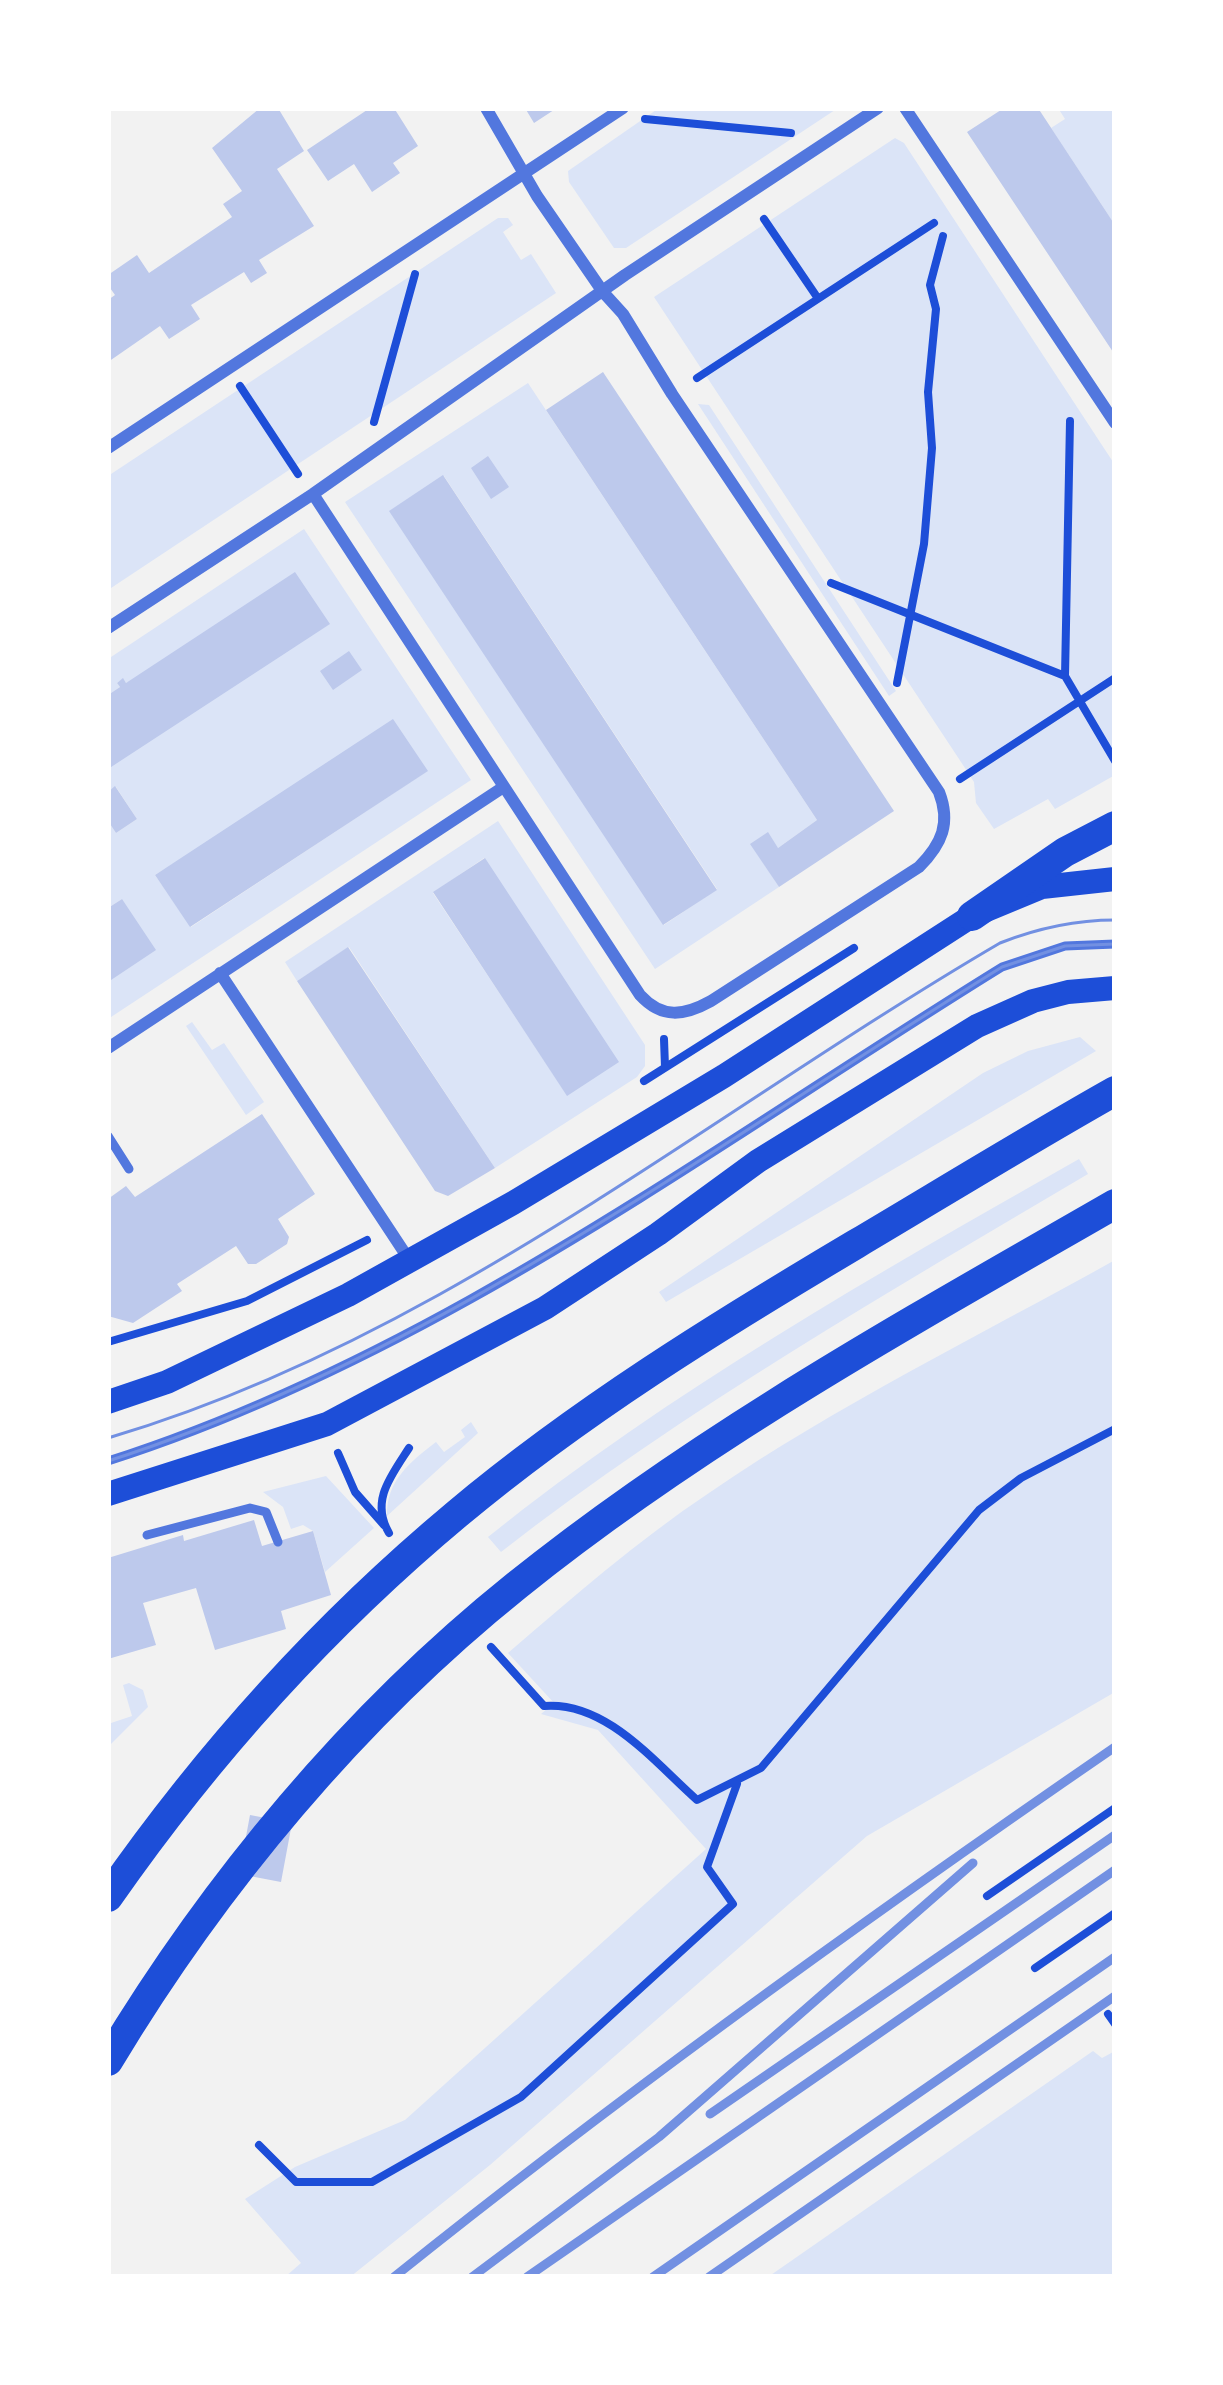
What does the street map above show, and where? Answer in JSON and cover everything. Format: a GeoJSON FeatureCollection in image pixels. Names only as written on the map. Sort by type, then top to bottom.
{"type":"FeatureCollection","features":[{"type":"Feature","properties":{"kind":"highway"},"geometry":{"type":"LineString","coordinates":[[972,916],[1065,852],[1115,826]]}},
{"type":"Feature","properties":{"kind":"highway"},"geometry":{"type":"LineString","coordinates":[[108,1897],[214,1756],[281,1680],[353,1607],[456,1515],[635,1382],[809,1272],[1115,1091]]}},
{"type":"Feature","properties":{"kind":"highway"},"geometry":{"type":"LineString","coordinates":[[108,2061],[179,1952],[268,1834],[408,1682],[514,1586],[670,1471],[761,1412],[1112,1206]]}},
{"type":"Feature","properties":{"kind":"main road"},"geometry":{"type":"LineString","coordinates":[[108,1402],[166,1382],[410,1261],[724,1076],[972,916],[1042,886],[1115,879]]}},
{"type":"Feature","properties":{"kind":"main road"},"geometry":{"type":"LineString","coordinates":[[108,1494],[327,1424],[545,1308],[758,1161],[977,1026],[1033,1001],[1115,988]]}},
{"type":"Feature","properties":{"kind":"street"},"geometry":{"type":"LineString","coordinates":[[313,494],[502,788],[640,995],[657,1011],[676,1015],[711,1001],[919,867],[942,838],[945,808],[939,792],[623,314],[603,292],[486,108]]}},
{"type":"Feature","properties":{"kind":"street"},"geometry":{"type":"LineString","coordinates":[[108,448],[623,108]]}},
{"type":"Feature","properties":{"kind":"street"},"geometry":{"type":"LineString","coordinates":[[108,628],[313,494],[878,108]]}},
{"type":"Feature","properties":{"kind":"street"},"geometry":{"type":"LineString","coordinates":[[905,108],[1115,423]]}},
{"type":"Feature","properties":{"kind":"street"},"geometry":{"type":"LineString","coordinates":[[108,1048],[502,788]]}},
{"type":"Feature","properties":{"kind":"street"},"geometry":{"type":"LineString","coordinates":[[220,974],[410,1261]]}},
{"type":"Feature","properties":{"kind":"lane"},"geometry":{"type":"LineString","coordinates":[[108,1461],[311,1383],[462,1305],[637,1201],[1002,967],[1065,946],[1115,944]]}},
{"type":"Feature","properties":{"kind":"lane"},"geometry":{"type":"LineString","coordinates":[[108,1136],[129,1168]]}},
{"type":"Feature","properties":{"kind":"lane"},"geometry":{"type":"LineString","coordinates":[[147,1535],[250,1508],[266,1512],[278,1542]]}},
{"type":"Feature","properties":{"kind":"path"},"geometry":{"type":"LineString","coordinates":[[638,118],[804,135]]}},
{"type":"Feature","properties":{"kind":"path"},"geometry":{"type":"LineString","coordinates":[[764,219],[817,296]]}},
{"type":"Feature","properties":{"kind":"path"},"geometry":{"type":"LineString","coordinates":[[697,378],[934,223]]}},
{"type":"Feature","properties":{"kind":"path"},"geometry":{"type":"LineString","coordinates":[[897,682],[924,544],[932,448],[928,392],[936,309],[930,285],[943,236]]}},
{"type":"Feature","properties":{"kind":"path"},"geometry":{"type":"LineString","coordinates":[[364,458],[423,238]]}},
{"type":"Feature","properties":{"kind":"path"},"geometry":{"type":"LineString","coordinates":[[230,370],[313,494]]}},
{"type":"Feature","properties":{"kind":"path"},"geometry":{"type":"LineString","coordinates":[[1065,676],[1070,421]]}},
{"type":"Feature","properties":{"kind":"path"},"geometry":{"type":"LineString","coordinates":[[830,582],[1065,676],[1115,761]]}},
{"type":"Feature","properties":{"kind":"path"},"geometry":{"type":"LineString","coordinates":[[949,786],[1115,678]]}},
{"type":"Feature","properties":{"kind":"path"},"geometry":{"type":"LineString","coordinates":[[625,1093],[860,944]]}},
{"type":"Feature","properties":{"kind":"path"},"geometry":{"type":"LineString","coordinates":[[664,1039],[665,1068]]}},
{"type":"Feature","properties":{"kind":"path"},"geometry":{"type":"LineString","coordinates":[[111,1342],[247,1301],[369,1240]]}},
{"type":"Feature","properties":{"kind":"path"},"geometry":{"type":"LineString","coordinates":[[482,1637],[544,1706],[566,1704],[606,1720],[697,1800],[738,1782],[775,1753],[979,1510],[1021,1478],[1115,1429]]}},
{"type":"Feature","properties":{"kind":"path"},"geometry":{"type":"LineString","coordinates":[[384,1526],[383,1491],[409,1448]]}},
{"type":"Feature","properties":{"kind":"path"},"geometry":{"type":"LineString","coordinates":[[338,1452],[355,1492],[394,1541]]}},
{"type":"Feature","properties":{"kind":"path"},"geometry":{"type":"LineString","coordinates":[[259,2145],[296,2182],[372,2182],[521,2097],[733,1904],[707,1867],[738,1782]]}},
{"type":"Feature","properties":{"kind":"path"},"geometry":{"type":"LineString","coordinates":[[987,1896],[1115,1808]]}},
{"type":"Feature","properties":{"kind":"path"},"geometry":{"type":"LineString","coordinates":[[1035,1968],[1115,1913]]}},
{"type":"Feature","properties":{"kind":"shaded area"},"geometry":{"type":"Polygon","coordinates":[[[659,108],[838,108],[626,248],[614,248],[569,182],[568,171],[659,108]]]}},
{"type":"Feature","properties":{"kind":"shaded area"},"geometry":{"type":"Polygon","coordinates":[[[1058,108],[1115,108],[1115,225],[1051,128],[1065,119],[1058,108]]]}},
{"type":"Feature","properties":{"kind":"shaded area"},"geometry":{"type":"Polygon","coordinates":[[[895,138],[904,143],[1115,465],[1115,775],[1055,809],[1048,799],[994,829],[976,803],[974,782],[654,297],[895,138]]]}},
{"type":"Feature","properties":{"kind":"shaded area"},"geometry":{"type":"Polygon","coordinates":[[[498,218],[508,218],[513,225],[503,232],[521,260],[531,254],[556,293],[108,590],[108,476],[498,218]]]}},
{"type":"Feature","properties":{"kind":"shaded area"},"geometry":{"type":"Polygon","coordinates":[[[528,383],[817,820],[778,848],[751,844],[779,887],[655,969],[345,502],[528,383]],[[444,476],[390,511],[664,925],[717,889],[444,476]]]}},
{"type":"Feature","properties":{"kind":"shaded area"},"geometry":{"type":"Polygon","coordinates":[[[698,404],[709,405],[896,691],[889,696],[698,404]]]}},
{"type":"Feature","properties":{"kind":"shaded area"},"geometry":{"type":"Polygon","coordinates":[[[304,529],[471,780],[108,1019],[108,982],[122,899],[108,908],[108,821],[116,833],[137,819],[116,787],[108,792],[108,766],[329,624],[126,683],[123,679],[108,695],[108,659],[304,529]],[[427,771],[203,845],[155,875],[191,927],[427,771]]]}},
{"type":"Feature","properties":{"kind":"shaded area"},"geometry":{"type":"Polygon","coordinates":[[[498,821],[645,1045],[645,1066],[637,1077],[495,1168],[349,947],[297,981],[285,962],[498,821]],[[484,858],[433,893],[567,1095],[484,858]]]}},
{"type":"Feature","properties":{"kind":"shaded area"},"geometry":{"type":"Polygon","coordinates":[[[192,1022],[212,1050],[224,1043],[264,1102],[246,1115],[186,1026],[192,1022]]]}},
{"type":"Feature","properties":{"kind":"shaded area"},"geometry":{"type":"Polygon","coordinates":[[[1080,1037],[1096,1051],[666,1302],[659,1292],[983,1073],[1028,1051],[1080,1037]]]}},
{"type":"Feature","properties":{"kind":"shaded area"},"geometry":{"type":"Polygon","coordinates":[[[1079,1159],[1088,1174],[715,1400],[501,1552],[488,1537],[702,1383],[1079,1159]]]}},
{"type":"Feature","properties":{"kind":"shaded area"},"geometry":{"type":"Polygon","coordinates":[[[1115,1260],[1115,1692],[867,1836],[490,2165],[350,2277],[285,2277],[301,2263],[245,2199],[295,2167],[405,2120],[706,1849],[598,1730],[541,1714],[554,1703],[508,1653],[631,1550],[758,1461],[1115,1260]]]}},
{"type":"Feature","properties":{"kind":"shaded area"},"geometry":{"type":"Polygon","coordinates":[[[471,1422],[478,1433],[387,1516],[395,1482],[409,1465],[436,1442],[444,1452],[465,1437],[461,1430],[471,1422]]]}},
{"type":"Feature","properties":{"kind":"shaded area"},"geometry":{"type":"Polygon","coordinates":[[[326,1476],[374,1528],[325,1572],[313,1531],[303,1525],[291,1529],[283,1507],[263,1492],[326,1476]]]}},
{"type":"Feature","properties":{"kind":"shaded area"},"geometry":{"type":"Polygon","coordinates":[[[123,1685],[143,1690],[148,1707],[108,1747],[108,1724],[132,1716],[123,1685]]]}},
{"type":"Feature","properties":{"kind":"shaded area"},"geometry":{"type":"Polygon","coordinates":[[[1093,2051],[1102,2058],[1115,2051],[1115,2277],[768,2277],[1093,2051]]]}},
{"type":"Feature","properties":{"kind":"building"},"geometry":{"type":"Polygon","coordinates":[[[260,108],[278,108],[304,151],[277,169],[314,226],[259,260],[267,273],[251,283],[244,272],[191,305],[200,319],[169,339],[160,326],[108,362],[108,300],[115,295],[108,275],[137,255],[149,273],[232,217],[223,204],[242,191],[212,148],[260,108]]]}},
{"type":"Feature","properties":{"kind":"building"},"geometry":{"type":"Polygon","coordinates":[[[370,108],[394,108],[418,146],[393,163],[400,173],[372,192],[354,164],[328,181],[307,150],[370,108]]]}},
{"type":"Feature","properties":{"kind":"building"},"geometry":{"type":"Polygon","coordinates":[[[525,108],[557,108],[534,123],[525,108]]]}},
{"type":"Feature","properties":{"kind":"building"},"geometry":{"type":"Polygon","coordinates":[[[1004,108],[1038,108],[1115,225],[1115,355],[967,132],[1004,108]]]}},
{"type":"Feature","properties":{"kind":"building"},"geometry":{"type":"Polygon","coordinates":[[[603,372],[894,811],[779,887],[750,844],[768,832],[778,848],[817,820],[546,410],[603,372]]]}},
{"type":"Feature","properties":{"kind":"building"},"geometry":{"type":"Polygon","coordinates":[[[488,456],[509,487],[491,499],[471,468],[488,456]]]}},
{"type":"Feature","properties":{"kind":"building"},"geometry":{"type":"Polygon","coordinates":[[[443,475],[717,890],[663,925],[389,511],[443,475]]]}},
{"type":"Feature","properties":{"kind":"building"},"geometry":{"type":"Polygon","coordinates":[[[295,572],[330,624],[108,769],[108,695],[120,687],[117,683],[123,678],[126,683],[295,572]]]}},
{"type":"Feature","properties":{"kind":"building"},"geometry":{"type":"Polygon","coordinates":[[[349,651],[362,670],[333,690],[320,671],[349,651]]]}},
{"type":"Feature","properties":{"kind":"building"},"geometry":{"type":"Polygon","coordinates":[[[393,719],[428,771],[190,927],[155,875],[393,719]]]}},
{"type":"Feature","properties":{"kind":"building"},"geometry":{"type":"Polygon","coordinates":[[[115,786],[137,819],[116,833],[108,821],[108,792],[115,786]]]}},
{"type":"Feature","properties":{"kind":"building"},"geometry":{"type":"Polygon","coordinates":[[[485,858],[619,1062],[567,1096],[433,892],[485,858]]]}},
{"type":"Feature","properties":{"kind":"building"},"geometry":{"type":"Polygon","coordinates":[[[122,899],[156,950],[108,982],[108,908],[122,899]]]}},
{"type":"Feature","properties":{"kind":"building"},"geometry":{"type":"Polygon","coordinates":[[[348,947],[495,1168],[448,1196],[435,1191],[297,981],[348,947]]]}},
{"type":"Feature","properties":{"kind":"building"},"geometry":{"type":"Polygon","coordinates":[[[262,1114],[315,1194],[278,1219],[289,1237],[287,1244],[256,1264],[248,1264],[236,1246],[177,1284],[182,1291],[133,1323],[108,1316],[108,1199],[126,1186],[135,1197],[262,1114]]]}},
{"type":"Feature","properties":{"kind":"building"},"geometry":{"type":"Polygon","coordinates":[[[254,1520],[262,1546],[313,1531],[331,1595],[281,1611],[286,1629],[215,1650],[196,1588],[143,1603],[156,1645],[108,1659],[108,1558],[254,1520]]]}},
{"type":"Feature","properties":{"kind":"building"},"geometry":{"type":"Polygon","coordinates":[[[250,1815],[292,1823],[281,1882],[239,1874],[250,1815]]]}},
{"type":"Feature","properties":{"kind":"tram line"},"geometry":{"type":"LineString","coordinates":[[108,1438],[230,1396],[346,1344],[459,1284],[1000,943],[1056,926],[1115,920]]}},
{"type":"Feature","properties":{"kind":"tram line"},"geometry":{"type":"LineString","coordinates":[[108,1461],[229,1417],[459,1306],[678,1174],[1002,967],[1065,946],[1115,944]]}},
{"type":"Feature","properties":{"kind":"railway"},"geometry":{"type":"LineString","coordinates":[[394,2277],[750,2005],[1115,1747]]}},
{"type":"Feature","properties":{"kind":"railway"},"geometry":{"type":"LineString","coordinates":[[710,2114],[1115,1835]]}},
{"type":"Feature","properties":{"kind":"railway"},"geometry":{"type":"LineString","coordinates":[[472,2277],[659,2137],[973,1863]]}},
{"type":"Feature","properties":{"kind":"railway"},"geometry":{"type":"LineString","coordinates":[[527,2277],[1115,1870]]}},
{"type":"Feature","properties":{"kind":"railway"},"geometry":{"type":"LineString","coordinates":[[653,2277],[1115,1957]]}},
{"type":"Feature","properties":{"kind":"railway"},"geometry":{"type":"LineString","coordinates":[[709,2277],[1115,1996]]}}]}
